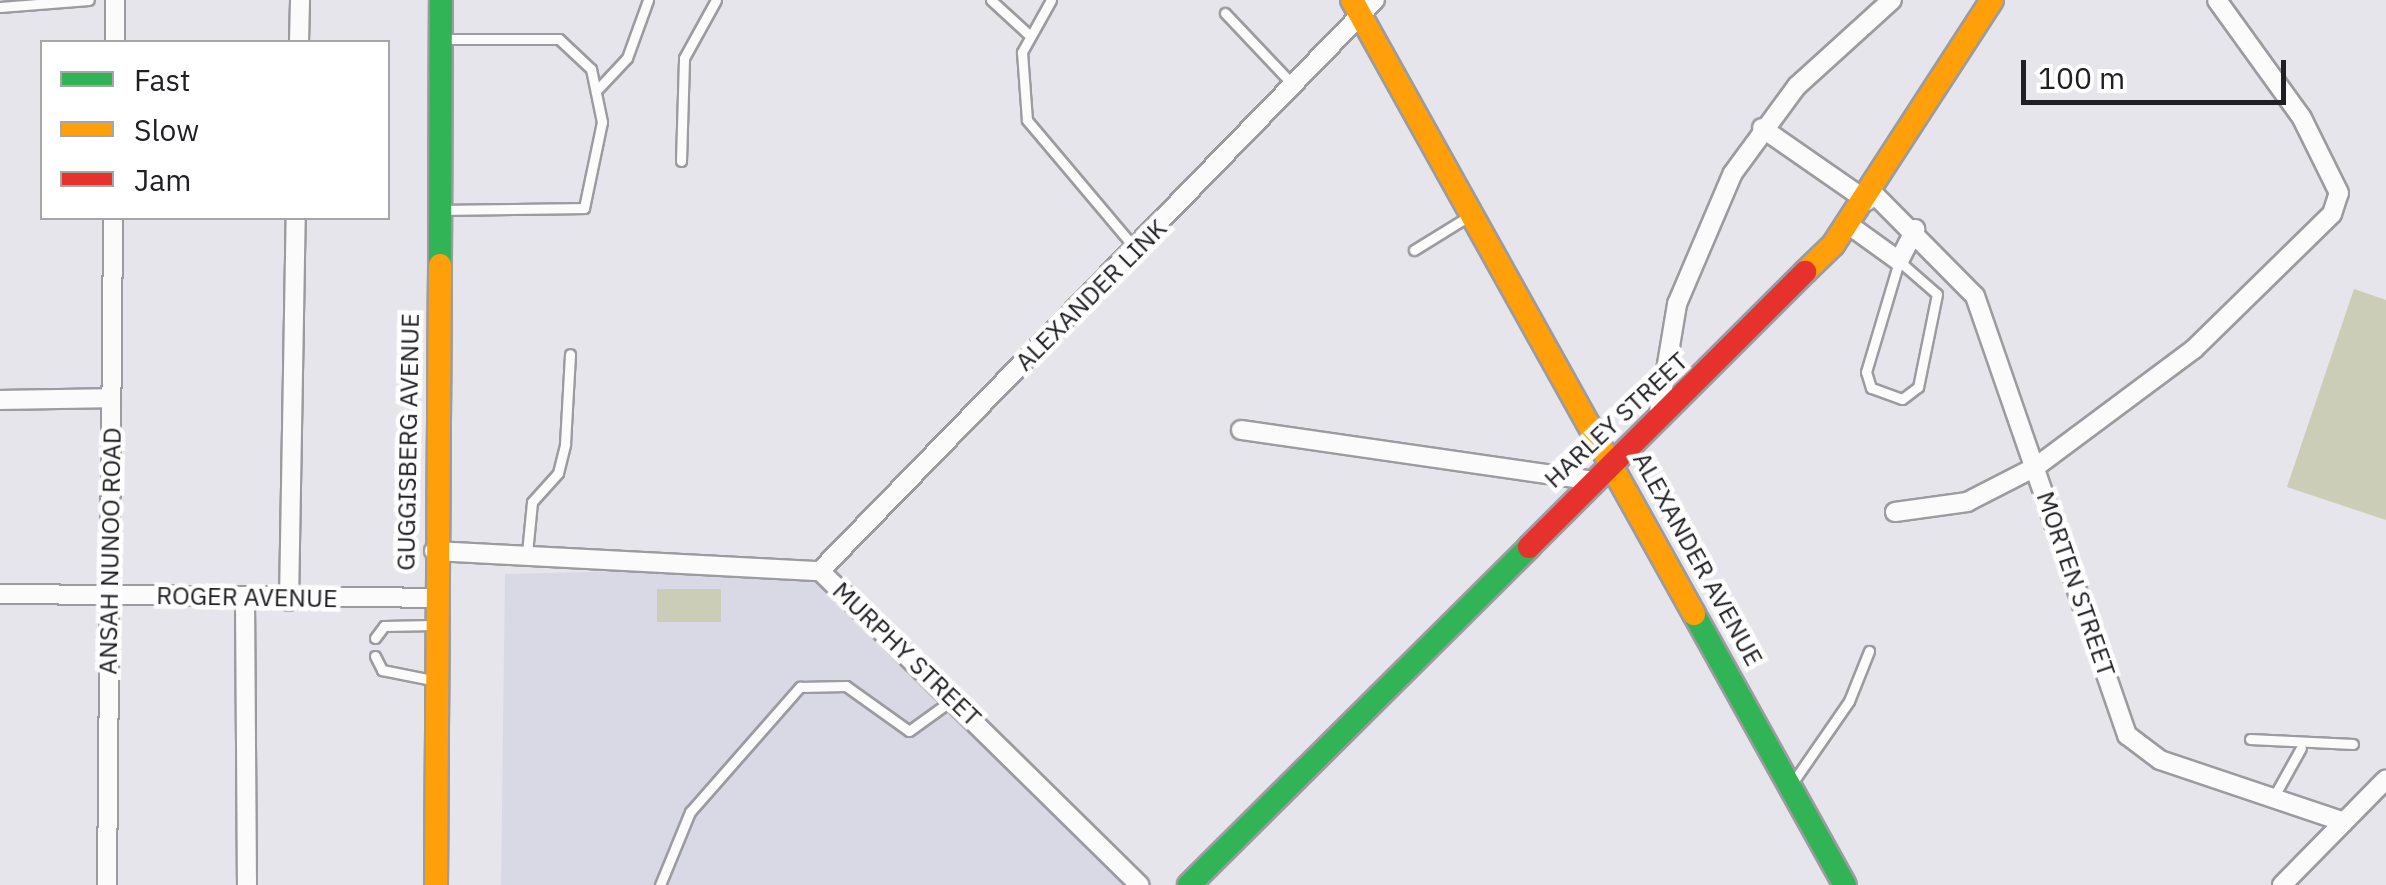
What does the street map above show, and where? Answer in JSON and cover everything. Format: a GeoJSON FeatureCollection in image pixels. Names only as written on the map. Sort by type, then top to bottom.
{"type":"FeatureCollection","features":[{"type":"Feature","properties":{"kind":"street"},"geometry":{"type":"LineString","coordinates":[[115,0],[115,40]]}},
{"type":"Feature","properties":{"kind":"street"},"geometry":{"type":"LineString","coordinates":[[300,0],[300,40]]}},
{"type":"Feature","properties":{"kind":"street","name":"GUGGISBERG AVENUE"},"geometry":{"type":"LineString","coordinates":[[436,885],[434,551],[441,0]]}},
{"type":"Feature","properties":{"kind":"street"},"geometry":{"type":"LineString","coordinates":[[1658,418],[1677,304],[1762,128],[1892,0]]}},
{"type":"Feature","properties":{"kind":"street","name":"HARLEY STREET"},"geometry":{"type":"LineString","coordinates":[[1189,885],[1489,590],[1588,480],[1658,418],[1848,224],[1870,196],[1992,0]]}},
{"type":"Feature","properties":{"kind":"street"},"geometry":{"type":"LineString","coordinates":[[1894,512],[1967,502],[2037,466],[2194,350],[2339,202],[2302,118],[2217,0]]}},
{"type":"Feature","properties":{"kind":"street","name":"ALEXANDER LINK"},"geometry":{"type":"LineString","coordinates":[[820,570],[1295,88],[1362,6]]}},
{"type":"Feature","properties":{"kind":"street","name":"ALEXANDER AVENUE"},"geometry":{"type":"LineString","coordinates":[[1362,6],[1844,885]]}},
{"type":"Feature","properties":{"kind":"street","name":"MORTEN STREET"},"geometry":{"type":"LineString","coordinates":[[1762,128],[1915,229],[1975,296],[2127,735],[2160,760],[2344,822]]}},
{"type":"Feature","properties":{"kind":"street","name":"ANSAH NUNOO ROAD"},"geometry":{"type":"LineString","coordinates":[[107,885],[113,220]]}},
{"type":"Feature","properties":{"kind":"street"},"geometry":{"type":"LineString","coordinates":[[290,601],[296,220]]}},
{"type":"Feature","properties":{"kind":"street"},"geometry":{"type":"LineString","coordinates":[[1848,224],[1900,261],[1915,229]]}},
{"type":"Feature","properties":{"kind":"street"},"geometry":{"type":"LineString","coordinates":[[0,400],[111,398]]}},
{"type":"Feature","properties":{"kind":"street"},"geometry":{"type":"LineString","coordinates":[[1242,430],[1588,480]]}},
{"type":"Feature","properties":{"kind":"street","name":"MURPHY STREET"},"geometry":{"type":"LineString","coordinates":[[434,551],[820,570],[1140,885]]}},
{"type":"Feature","properties":{"kind":"street","name":"ROGER AVENUE"},"geometry":{"type":"LineString","coordinates":[[0,594],[110,593],[290,601],[434,598]]}},
{"type":"Feature","properties":{"kind":"street"},"geometry":{"type":"LineString","coordinates":[[244,600],[247,885]]}},
{"type":"Feature","properties":{"kind":"street"},"geometry":{"type":"LineString","coordinates":[[2282,885],[2386,778]]}},
{"type":"Feature","properties":{"kind":"lane"},"geometry":{"type":"LineString","coordinates":[[0,7],[89,0]]}},
{"type":"Feature","properties":{"kind":"lane"},"geometry":{"type":"LineString","coordinates":[[596,91],[628,58],[648,0]]}},
{"type":"Feature","properties":{"kind":"lane"},"geometry":{"type":"LineString","coordinates":[[681,161],[684,58],[716,0]]}},
{"type":"Feature","properties":{"kind":"lane"},"geometry":{"type":"LineString","coordinates":[[992,0],[1027,33]]}},
{"type":"Feature","properties":{"kind":"lane"},"geometry":{"type":"LineString","coordinates":[[1051,0],[1027,33],[1027,120],[1136,249]]}},
{"type":"Feature","properties":{"kind":"lane"},"geometry":{"type":"LineString","coordinates":[[1225,13],[1295,88]]}},
{"type":"Feature","properties":{"kind":"lane"},"geometry":{"type":"LineString","coordinates":[[439,210],[584,208],[597,180],[596,91],[591,69],[559,39],[441,39]]}},
{"type":"Feature","properties":{"kind":"lane"},"geometry":{"type":"LineString","coordinates":[[1414,250],[1476,212]]}},
{"type":"Feature","properties":{"kind":"lane"},"geometry":{"type":"LineString","coordinates":[[1900,261],[1937,294],[1918,387],[1902,399],[1878,393],[1866,372],[1900,261]]}},
{"type":"Feature","properties":{"kind":"lane"},"geometry":{"type":"LineString","coordinates":[[527,553],[532,502],[558,474],[565,444],[570,354]]}},
{"type":"Feature","properties":{"kind":"lane"},"geometry":{"type":"LineString","coordinates":[[375,638],[384,626],[434,625]]}},
{"type":"Feature","properties":{"kind":"lane"},"geometry":{"type":"LineString","coordinates":[[1790,786],[1849,701],[1869,651]]}},
{"type":"Feature","properties":{"kind":"lane"},"geometry":{"type":"LineString","coordinates":[[375,656],[382,670],[434,680]]}},
{"type":"Feature","properties":{"kind":"lane"},"geometry":{"type":"LineString","coordinates":[[660,885],[690,812],[800,687],[846,686],[909,731],[954,699]]}},
{"type":"Feature","properties":{"kind":"lane"},"geometry":{"type":"LineString","coordinates":[[2250,739],[2302,748],[2353,744]]}},
{"type":"Feature","properties":{"kind":"lane"},"geometry":{"type":"LineString","coordinates":[[2273,798],[2302,748]]}},
{"type":"Feature","properties":{"kind":"shaded area"},"geometry":{"type":"Polygon","coordinates":[[[794,567],[843,585],[1133,885],[501,885],[505,574],[794,567]]]}},
{"type":"Feature","properties":{"kind":"green space"},"geometry":{"type":"Polygon","coordinates":[[[2354,289],[2386,300],[2386,520],[2287,487],[2354,289]]]}},
{"type":"Feature","properties":{"kind":"green space"},"geometry":{"type":"Polygon","coordinates":[[[657,589],[721,589],[721,622],[657,622],[657,589]]]}},
{"type":"Feature","properties":{"kind":"traffic: fast"},"geometry":{"type":"LineString","coordinates":[[440,265],[441,0]]}},
{"type":"Feature","properties":{"kind":"traffic: fast"},"geometry":{"type":"LineString","coordinates":[[1189,885],[1529,547]]}},
{"type":"Feature","properties":{"kind":"traffic: fast"},"geometry":{"type":"LineString","coordinates":[[1694,614],[1845,885]]}},
{"type":"Feature","properties":{"kind":"traffic: slow"},"geometry":{"type":"LineString","coordinates":[[1352,0],[1694,614]]}},
{"type":"Feature","properties":{"kind":"traffic: slow"},"geometry":{"type":"LineString","coordinates":[[1805,272],[1833,245],[1992,0]]}},
{"type":"Feature","properties":{"kind":"traffic: slow"},"geometry":{"type":"LineString","coordinates":[[436,885],[440,265]]}},
{"type":"Feature","properties":{"kind":"traffic: jam"},"geometry":{"type":"LineString","coordinates":[[1529,547],[1805,272]]}}]}
